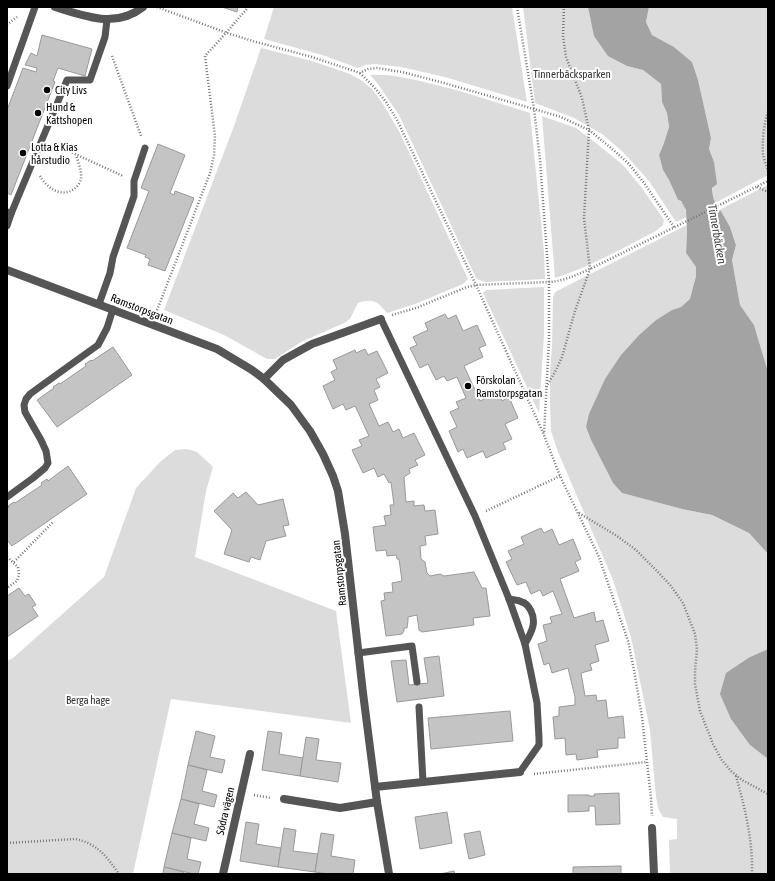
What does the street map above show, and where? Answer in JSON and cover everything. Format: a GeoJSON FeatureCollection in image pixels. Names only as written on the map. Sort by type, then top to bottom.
{"type":"FeatureCollection","features":[{"type":"Feature","properties":{"kind":"street"},"geometry":{"type":"LineString","coordinates":[[55,7],[89,17],[107,20],[127,16],[143,7]]}},
{"type":"Feature","properties":{"kind":"street","name":"Ramstorpsgatan"},"geometry":{"type":"LineString","coordinates":[[7,270],[217,349],[264,379],[291,405],[317,442],[338,492],[345,534],[375,788],[389,874]]}},
{"type":"Feature","properties":{"kind":"street"},"geometry":{"type":"LineString","coordinates":[[264,379],[283,360],[312,344],[381,319]]}},
{"type":"Feature","properties":{"kind":"street","name":"Södra vägen"},"geometry":{"type":"LineString","coordinates":[[222,874],[250,754]]}},
{"type":"Feature","properties":{"kind":"street"},"geometry":{"type":"LineString","coordinates":[[375,788],[520,772]]}},
{"type":"Feature","properties":{"kind":"street"},"geometry":{"type":"LineString","coordinates":[[284,799],[340,808],[377,802]]}},
{"type":"Feature","properties":{"kind":"street"},"geometry":{"type":"LineString","coordinates":[[652,828],[654,874]]}},
{"type":"Feature","properties":{"kind":"lane"},"geometry":{"type":"LineString","coordinates":[[7,86],[36,7]]}},
{"type":"Feature","properties":{"kind":"lane"},"geometry":{"type":"LineString","coordinates":[[7,226],[9,213],[67,80],[90,80],[105,37],[107,20]]}},
{"type":"Feature","properties":{"kind":"lane"},"geometry":{"type":"LineString","coordinates":[[99,304],[134,196],[134,181],[145,148]]}},
{"type":"Feature","properties":{"kind":"lane"},"geometry":{"type":"LineString","coordinates":[[7,497],[33,478],[45,468],[48,463],[46,451],[25,412],[24,404],[26,399],[40,386],[98,344],[107,328],[113,309]]}},
{"type":"Feature","properties":{"kind":"lane"},"geometry":{"type":"LineString","coordinates":[[381,319],[475,516],[509,599],[525,644],[537,703],[539,738],[538,745],[520,772]]}},
{"type":"Feature","properties":{"kind":"lane"},"geometry":{"type":"LineString","coordinates":[[509,599],[523,602],[529,607],[533,615],[533,628],[525,644]]}},
{"type":"Feature","properties":{"kind":"lane"},"geometry":{"type":"LineString","coordinates":[[358,654],[412,646],[417,682]]}},
{"type":"Feature","properties":{"kind":"lane"},"geometry":{"type":"LineString","coordinates":[[419,707],[423,782]]}},
{"type":"Feature","properties":{"kind":"path"},"geometry":{"type":"LineString","coordinates":[[157,7],[227,33],[312,57],[360,73],[374,86],[397,120],[476,285],[544,435],[560,476],[599,557],[628,641],[634,670],[642,717],[651,798],[652,828]]}},
{"type":"Feature","properties":{"kind":"path"},"geometry":{"type":"LineString","coordinates":[[151,324],[210,173],[214,154],[215,136],[205,56],[244,14],[248,7]]}},
{"type":"Feature","properties":{"kind":"path"},"geometry":{"type":"LineString","coordinates":[[517,7],[534,109],[540,160],[549,282],[549,340],[544,435]]}},
{"type":"Feature","properties":{"kind":"path"},"geometry":{"type":"LineString","coordinates":[[546,388],[556,372],[562,357],[575,311],[590,269],[584,218],[589,130],[582,98],[566,57],[563,36],[564,7]]}},
{"type":"Feature","properties":{"kind":"path"},"geometry":{"type":"LineString","coordinates":[[7,25],[20,16]]}},
{"type":"Feature","properties":{"kind":"path"},"geometry":{"type":"LineString","coordinates":[[105,37],[145,148]]}},
{"type":"Feature","properties":{"kind":"path"},"geometry":{"type":"LineString","coordinates":[[360,73],[368,68],[402,72],[561,117],[589,130],[629,164],[674,227]]}},
{"type":"Feature","properties":{"kind":"path"},"geometry":{"type":"LineString","coordinates":[[768,112],[766,117],[763,154],[768,170]]}},
{"type":"Feature","properties":{"kind":"path"},"geometry":{"type":"LineString","coordinates":[[42,138],[134,181]]}},
{"type":"Feature","properties":{"kind":"path"},"geometry":{"type":"LineString","coordinates":[[33,160],[42,179],[55,191],[64,192],[71,191],[77,187],[81,180],[81,172],[76,154]]}},
{"type":"Feature","properties":{"kind":"path"},"geometry":{"type":"LineString","coordinates":[[381,319],[416,308],[467,287],[476,285],[549,282],[570,278],[768,181]]}},
{"type":"Feature","properties":{"kind":"path"},"geometry":{"type":"LineString","coordinates":[[756,187],[768,192]]}},
{"type":"Feature","properties":{"kind":"path"},"geometry":{"type":"LineString","coordinates":[[475,516],[560,476]]}},
{"type":"Feature","properties":{"kind":"path"},"geometry":{"type":"LineString","coordinates":[[579,513],[617,536],[636,550],[672,586],[683,603],[695,634],[697,649],[695,684],[700,711],[713,744],[721,759],[730,771],[742,780],[768,794]]}},
{"type":"Feature","properties":{"kind":"path"},"geometry":{"type":"LineString","coordinates":[[14,562],[53,522]]}},
{"type":"Feature","properties":{"kind":"path"},"geometry":{"type":"LineString","coordinates":[[7,557],[18,567],[19,575],[17,581],[7,588]]}},
{"type":"Feature","properties":{"kind":"path"},"geometry":{"type":"LineString","coordinates":[[520,772],[536,775],[647,762]]}},
{"type":"Feature","properties":{"kind":"path"},"geometry":{"type":"LineString","coordinates":[[736,775],[748,823],[753,858],[752,874]]}},
{"type":"Feature","properties":{"kind":"path"},"geometry":{"type":"LineString","coordinates":[[241,793],[284,799]]}},
{"type":"Feature","properties":{"kind":"path"},"geometry":{"type":"LineString","coordinates":[[7,843],[75,839],[82,840],[100,850],[119,874]]}},
{"type":"Feature","properties":{"kind":"green space"},"geometry":{"type":"Polygon","coordinates":[[[274,7],[512,7],[527,102],[445,77],[401,67],[375,64],[365,65],[358,68],[322,55],[264,39],[274,7]]]}},
{"type":"Feature","properties":{"kind":"green space","name":"Tinnerbäcksparken"},"geometry":{"type":"Polygon","coordinates":[[[523,7],[588,7],[591,20],[627,66],[643,70],[661,84],[662,102],[667,113],[669,127],[659,155],[663,170],[678,200],[684,205],[687,217],[676,222],[649,181],[623,152],[602,134],[574,118],[535,103],[523,7]]]}},
{"type":"Feature","properties":{"kind":"green space"},"geometry":{"type":"Polygon","coordinates":[[[649,7],[768,7],[768,175],[715,203],[712,195],[714,162],[709,149],[711,138],[698,81],[692,62],[674,47],[652,35],[646,22],[649,7]]]}},
{"type":"Feature","properties":{"kind":"green space"},"geometry":{"type":"Polygon","coordinates":[[[261,48],[312,61],[350,74],[361,80],[372,89],[383,104],[400,133],[468,279],[463,284],[415,304],[387,313],[378,303],[367,301],[358,303],[350,319],[301,342],[275,359],[267,359],[224,335],[164,310],[234,126],[261,48]]]}},
{"type":"Feature","properties":{"kind":"green space"},"geometry":{"type":"Polygon","coordinates":[[[370,75],[384,75],[411,79],[437,85],[530,113],[544,252],[545,279],[486,282],[476,278],[399,115],[370,75]]]}},
{"type":"Feature","properties":{"kind":"green space"},"geometry":{"type":"Polygon","coordinates":[[[542,116],[576,128],[623,165],[642,188],[664,220],[663,225],[656,231],[606,257],[568,274],[555,278],[542,116]]]}},
{"type":"Feature","properties":{"kind":"green space"},"geometry":{"type":"Polygon","coordinates":[[[768,185],[768,372],[754,325],[740,305],[732,260],[736,245],[730,227],[719,210],[768,185]]]}},
{"type":"Feature","properties":{"kind":"green space"},"geometry":{"type":"Polygon","coordinates":[[[687,225],[686,253],[696,267],[696,276],[690,300],[681,307],[672,310],[656,320],[639,335],[621,355],[586,427],[613,483],[622,493],[682,509],[712,515],[749,533],[768,554],[768,649],[750,657],[750,745],[768,759],[768,874],[670,874],[669,840],[677,839],[677,819],[663,817],[658,808],[650,730],[631,637],[613,580],[558,452],[551,431],[550,372],[553,297],[555,292],[687,225]]]}},
{"type":"Feature","properties":{"kind":"green space"},"geometry":{"type":"Polygon","coordinates":[[[544,287],[544,335],[539,413],[483,293],[486,290],[544,287]]]}},
{"type":"Feature","properties":{"kind":"green space","name":"Berga hage"},"geometry":{"type":"Polygon","coordinates":[[[187,449],[197,452],[213,467],[206,491],[195,557],[336,611],[351,723],[171,699],[133,874],[7,874],[7,661],[13,658],[104,577],[136,488],[160,462],[175,450],[187,449]]]}},
{"type":"Feature","properties":{"kind":"water","name":"Tinnerbäcken"},"geometry":{"type":"Polygon","coordinates":[[[588,7],[649,7],[646,22],[652,35],[674,47],[692,62],[698,80],[711,138],[709,149],[714,162],[717,184],[712,188],[713,197],[730,227],[736,245],[732,260],[740,305],[754,325],[768,372],[768,554],[749,533],[712,515],[682,509],[622,493],[613,483],[586,427],[589,414],[605,379],[621,355],[639,335],[656,320],[672,310],[681,307],[690,299],[696,276],[696,267],[686,253],[686,210],[681,201],[678,200],[663,170],[659,155],[669,127],[667,113],[662,102],[661,84],[643,70],[627,66],[608,56],[594,36],[588,7]]]}},
{"type":"Feature","properties":{"kind":"water"},"geometry":{"type":"Polygon","coordinates":[[[768,649],[768,759],[750,745],[731,719],[720,694],[726,673],[750,657],[768,649]]]}},
{"type":"Feature","properties":{"kind":"building"},"geometry":{"type":"Polygon","coordinates":[[[222,7],[238,7],[237,12],[222,7]]]}},
{"type":"Feature","properties":{"kind":"building"},"geometry":{"type":"Polygon","coordinates":[[[42,35],[92,49],[85,76],[58,68],[53,81],[55,82],[11,195],[7,193],[7,110],[23,68],[36,72],[37,68],[25,65],[31,53],[37,56],[42,35]]]}},
{"type":"Feature","properties":{"kind":"building"},"geometry":{"type":"Polygon","coordinates":[[[158,144],[185,155],[170,193],[174,195],[175,191],[194,198],[165,271],[148,265],[150,259],[145,257],[146,255],[127,248],[149,191],[141,188],[158,144]]]}},
{"type":"Feature","properties":{"kind":"building"},"geometry":{"type":"Polygon","coordinates":[[[445,314],[448,319],[456,315],[463,331],[477,325],[486,345],[479,348],[483,357],[464,366],[480,401],[499,392],[502,401],[509,397],[518,418],[505,424],[512,439],[503,443],[506,449],[486,458],[483,451],[467,458],[463,449],[458,452],[449,431],[457,427],[450,412],[459,408],[456,402],[466,398],[457,377],[447,381],[444,376],[436,380],[428,364],[420,368],[410,348],[417,345],[413,337],[428,330],[425,323],[445,314]]]}},
{"type":"Feature","properties":{"kind":"building"},"geometry":{"type":"Polygon","coordinates":[[[113,347],[132,375],[57,427],[37,400],[54,388],[53,387],[59,383],[60,384],[86,366],[85,364],[113,347]]]}},
{"type":"Feature","properties":{"kind":"building"},"geometry":{"type":"Polygon","coordinates":[[[365,349],[368,355],[377,351],[388,373],[376,379],[380,387],[374,390],[378,400],[369,404],[379,426],[388,422],[393,432],[399,429],[403,438],[414,433],[425,455],[415,460],[418,465],[409,469],[410,473],[404,477],[406,502],[414,501],[414,506],[424,505],[425,511],[435,510],[438,534],[425,536],[426,545],[420,546],[421,559],[425,562],[427,573],[430,576],[440,574],[444,576],[474,572],[482,588],[486,588],[490,616],[473,618],[474,625],[422,632],[419,630],[417,615],[408,617],[407,628],[404,628],[402,634],[386,636],[381,601],[385,600],[384,593],[393,592],[392,583],[402,581],[399,559],[397,559],[396,555],[387,556],[386,550],[376,551],[373,527],[386,525],[384,516],[391,515],[390,505],[394,505],[391,482],[389,483],[384,474],[378,477],[374,468],[363,473],[352,450],[362,446],[359,440],[369,436],[358,412],[355,406],[346,410],[343,404],[333,409],[323,386],[335,380],[331,372],[337,369],[333,360],[355,350],[356,353],[365,349]]]}},
{"type":"Feature","properties":{"kind":"building"},"geometry":{"type":"Polygon","coordinates":[[[68,466],[87,494],[12,546],[7,540],[8,506],[42,485],[41,483],[47,479],[48,481],[68,466]]]}},
{"type":"Feature","properties":{"kind":"building"},"geometry":{"type":"Polygon","coordinates":[[[246,492],[258,505],[283,499],[289,525],[283,526],[286,536],[266,541],[260,560],[251,557],[249,562],[224,554],[232,530],[214,511],[233,493],[238,498],[246,492]]]}},
{"type":"Feature","properties":{"kind":"building"},"geometry":{"type":"Polygon","coordinates":[[[541,528],[544,533],[552,529],[559,545],[573,539],[581,559],[575,562],[579,571],[560,579],[574,618],[594,612],[596,622],[603,620],[609,641],[595,645],[599,661],[590,664],[592,670],[581,673],[585,696],[596,695],[597,701],[606,700],[608,718],[623,716],[625,738],[618,738],[618,748],[597,750],[598,757],[577,760],[576,754],[566,755],[565,738],[555,739],[553,717],[559,716],[559,707],[575,705],[575,697],[568,668],[552,673],[549,663],[544,665],[538,644],[547,641],[543,625],[552,623],[550,617],[562,614],[553,591],[543,596],[540,590],[531,594],[526,582],[517,585],[506,562],[512,559],[508,551],[524,544],[521,537],[541,528]]]}},
{"type":"Feature","properties":{"kind":"building"},"geometry":{"type":"Polygon","coordinates":[[[19,588],[25,596],[29,594],[36,605],[32,607],[38,616],[7,637],[7,596],[19,588]]]}},
{"type":"Feature","properties":{"kind":"building"},"geometry":{"type":"Polygon","coordinates":[[[439,656],[444,696],[397,702],[391,661],[406,660],[409,685],[428,683],[424,658],[439,656]]]}},
{"type":"Feature","properties":{"kind":"building"},"geometry":{"type":"Polygon","coordinates":[[[510,711],[513,741],[431,749],[428,718],[510,711]]]}},
{"type":"Feature","properties":{"kind":"building"},"geometry":{"type":"Polygon","coordinates":[[[196,731],[215,736],[210,757],[225,760],[222,773],[188,765],[196,731]]]}},
{"type":"Feature","properties":{"kind":"building"},"geometry":{"type":"Polygon","coordinates":[[[268,731],[282,733],[279,754],[303,758],[300,776],[262,770],[268,731]]]}},
{"type":"Feature","properties":{"kind":"building"},"geometry":{"type":"Polygon","coordinates":[[[306,737],[319,739],[316,760],[341,763],[338,782],[300,776],[306,737]]]}},
{"type":"Feature","properties":{"kind":"building"},"geometry":{"type":"Polygon","coordinates":[[[188,765],[207,770],[202,791],[217,795],[214,807],[181,799],[188,765]]]}},
{"type":"Feature","properties":{"kind":"building"},"geometry":{"type":"Polygon","coordinates":[[[619,793],[620,824],[596,825],[595,806],[589,806],[589,811],[568,812],[568,795],[595,796],[594,794],[619,793]]]}},
{"type":"Feature","properties":{"kind":"building"},"geometry":{"type":"Polygon","coordinates":[[[181,799],[199,804],[194,824],[209,828],[206,841],[172,833],[181,799]]]}},
{"type":"Feature","properties":{"kind":"building"},"geometry":{"type":"Polygon","coordinates":[[[447,812],[452,843],[420,849],[415,817],[447,812]]]}},
{"type":"Feature","properties":{"kind":"building"},"geometry":{"type":"Polygon","coordinates":[[[246,822],[259,824],[256,844],[281,848],[278,867],[240,861],[246,822]]]}},
{"type":"Feature","properties":{"kind":"building"},"geometry":{"type":"Polygon","coordinates":[[[284,828],[296,830],[293,851],[318,854],[315,872],[278,867],[284,828]]]}},
{"type":"Feature","properties":{"kind":"building"},"geometry":{"type":"Polygon","coordinates":[[[480,831],[485,855],[469,859],[464,834],[480,831]]]}},
{"type":"Feature","properties":{"kind":"building"},"geometry":{"type":"Polygon","coordinates":[[[172,833],[191,838],[187,859],[201,862],[198,874],[164,867],[172,833]]]}},
{"type":"Feature","properties":{"kind":"building"},"geometry":{"type":"Polygon","coordinates":[[[321,833],[334,835],[331,856],[355,860],[353,874],[328,874],[315,872],[321,833]]]}},
{"type":"Feature","properties":{"kind":"building"},"geometry":{"type":"Polygon","coordinates":[[[621,866],[621,874],[573,874],[573,867],[621,866]]]}},
{"type":"Feature","properties":{"kind":"building"},"geometry":{"type":"Polygon","coordinates":[[[164,867],[184,872],[183,874],[163,874],[164,867]]]}},
{"type":"Feature","properties":{"kind":"building"},"geometry":{"type":"Polygon","coordinates":[[[454,871],[455,874],[440,874],[454,871]]]}},
{"type":"Feature","properties":{"kind":"place","name":"City Livs"},"geometry":{"type":"Point","coordinates":[47,90]}},
{"type":"Feature","properties":{"kind":"place","name":"Hund & Kattshopen"},"geometry":{"type":"Point","coordinates":[38,113]}},
{"type":"Feature","properties":{"kind":"place","name":"Lotta & Kias hårstudio"},"geometry":{"type":"Point","coordinates":[23,153]}},
{"type":"Feature","properties":{"kind":"place","name":"Förskolan Ramstorpsgatan"},"geometry":{"type":"Point","coordinates":[468,386]}}]}
